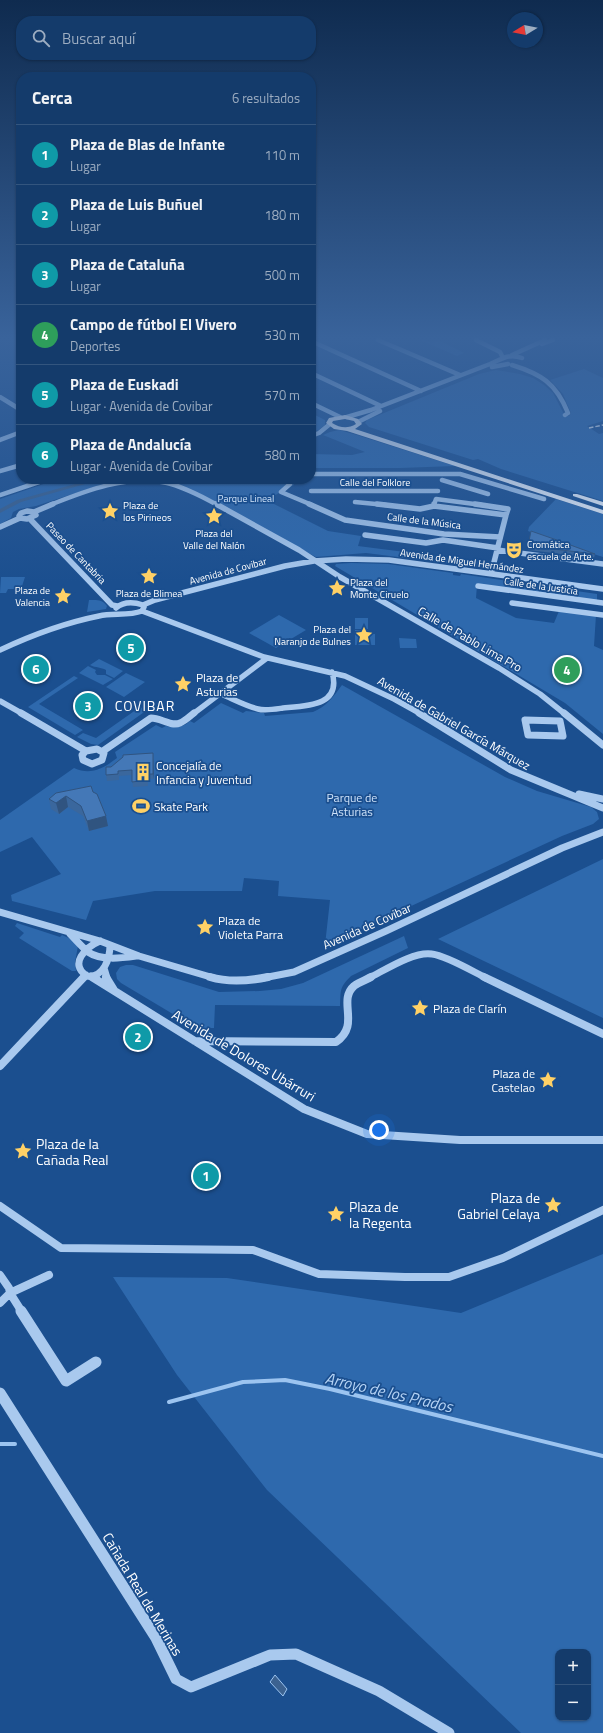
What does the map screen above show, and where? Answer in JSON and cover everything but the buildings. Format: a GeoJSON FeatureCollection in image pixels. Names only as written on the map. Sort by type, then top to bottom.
{"type":"FeatureCollection","features":[{"type":"Feature","properties":{"kind":"main road"},"geometry":{"type":"LineString","coordinates":[[329,421],[338,428],[347,429],[603,512]]}},
{"type":"Feature","properties":{"kind":"main road"},"geometry":{"type":"LineString","coordinates":[[355,421],[383,434],[603,504]]}},
{"type":"Feature","properties":{"kind":"main road"},"geometry":{"type":"LineString","coordinates":[[347,429],[356,428],[359,423]]}},
{"type":"Feature","properties":{"kind":"street"},"geometry":{"type":"LineString","coordinates":[[319,433],[329,421]]}},
{"type":"Feature","properties":{"kind":"street"},"geometry":{"type":"LineString","coordinates":[[359,423],[364,421]]}},
{"type":"Feature","properties":{"kind":"street"},"geometry":{"type":"LineString","coordinates":[[316,434],[338,428]]}},
{"type":"Feature","properties":{"kind":"street"},"geometry":{"type":"LineString","coordinates":[[0,440],[16,434]]}},
{"type":"Feature","properties":{"kind":"street"},"geometry":{"type":"LineString","coordinates":[[0,471],[16,466]]}},
{"type":"Feature","properties":{"kind":"street"},"geometry":{"type":"LineString","coordinates":[[316,474],[460,474],[544,499]]}},
{"type":"Feature","properties":{"kind":"street"},"geometry":{"type":"LineString","coordinates":[[434,506],[438,491],[442,484],[441,474]]}},
{"type":"Feature","properties":{"kind":"street"},"geometry":{"type":"LineString","coordinates":[[442,480],[450,481],[488,494]]}},
{"type":"Feature","properties":{"kind":"street"},"geometry":{"type":"LineString","coordinates":[[0,495],[33,484]]}},
{"type":"Feature","properties":{"kind":"street","name":"Calle de Pablo Lima Pro"},"geometry":{"type":"LineString","coordinates":[[20,518],[19,514],[24,511],[34,512],[77,496],[126,484]]}},
{"type":"Feature","properties":{"kind":"street","name":"Calle de Pablo Lima Pro"},"geometry":{"type":"LineString","coordinates":[[170,484],[195,494],[286,542],[319,561],[340,577],[499,668],[540,694],[603,745]]}},
{"type":"Feature","properties":{"kind":"street","name":"Calle de la Música"},"geometry":{"type":"LineString","coordinates":[[290,484],[281,492],[345,520],[444,537],[500,537]]}},
{"type":"Feature","properties":{"kind":"street","name":"Calle del Folklore"},"geometry":{"type":"LineString","coordinates":[[311,491],[438,491]]}},
{"type":"Feature","properties":{"kind":"street"},"geometry":{"type":"LineString","coordinates":[[436,499],[508,509],[491,574]]}},
{"type":"Feature","properties":{"kind":"street"},"geometry":{"type":"LineString","coordinates":[[355,502],[420,509],[434,506],[507,515]]}},
{"type":"Feature","properties":{"kind":"street"},"geometry":{"type":"LineString","coordinates":[[0,527],[20,518],[30,519],[36,515],[34,512]]}},
{"type":"Feature","properties":{"kind":"street","name":"Paseo de Cantabria"},"geometry":{"type":"LineString","coordinates":[[30,519],[108,599],[112,605],[118,606],[120,613]]}},
{"type":"Feature","properties":{"kind":"street"},"geometry":{"type":"LineString","coordinates":[[365,535],[426,543],[444,537],[497,549],[603,564]]}},
{"type":"Feature","properties":{"kind":"street"},"geometry":{"type":"LineString","coordinates":[[480,546],[482,537]]}},
{"type":"Feature","properties":{"kind":"street","name":"Avenida de Miguel Hernández"},"geometry":{"type":"LineString","coordinates":[[319,561],[354,559],[389,560],[603,589]]}},
{"type":"Feature","properties":{"kind":"street","name":"Avenida de Covibar"},"geometry":{"type":"LineString","coordinates":[[143,608],[279,567],[319,561]]}},
{"type":"Feature","properties":{"kind":"street","name":"Calle de la Justicia"},"geometry":{"type":"LineString","coordinates":[[478,586],[603,603]]}},
{"type":"Feature","properties":{"kind":"street"},"geometry":{"type":"LineString","coordinates":[[0,650],[35,635],[94,617],[118,606],[139,603],[143,608],[134,613],[120,613],[94,617]]}},
{"type":"Feature","properties":{"kind":"street"},"geometry":{"type":"LineString","coordinates":[[512,603],[603,615]]}},
{"type":"Feature","properties":{"kind":"street","name":"Avenida de Gabriel García Márquez"},"geometry":{"type":"LineString","coordinates":[[143,608],[267,658],[345,676],[394,699],[449,730],[511,770],[603,808]]}},
{"type":"Feature","properties":{"kind":"street"},"geometry":{"type":"LineString","coordinates":[[103,751],[151,718],[156,718],[168,724],[175,725],[181,723],[267,658]]}},
{"type":"Feature","properties":{"kind":"street"},"geometry":{"type":"LineString","coordinates":[[221,694],[260,710],[311,706],[317,704],[334,690],[336,686],[332,672]]}},
{"type":"Feature","properties":{"kind":"street"},"geometry":{"type":"LineString","coordinates":[[0,701],[86,751],[97,749],[103,751]]}},
{"type":"Feature","properties":{"kind":"street"},"geometry":{"type":"LineString","coordinates":[[525,720],[560,720],[563,736],[528,735],[525,720]]}},
{"type":"Feature","properties":{"kind":"street"},"geometry":{"type":"LineString","coordinates":[[86,751],[82,756],[83,760],[92,764],[99,762],[104,758],[103,751]]}},
{"type":"Feature","properties":{"kind":"street","name":"Avenida de Gabriel García Márquez"},"geometry":{"type":"LineString","coordinates":[[572,794],[590,795],[603,799]]}},
{"type":"Feature","properties":{"kind":"street","name":"Avenida de Covibar"},"geometry":{"type":"LineString","coordinates":[[594,835],[603,825]]}},
{"type":"Feature","properties":{"kind":"street","name":"Avenida de Covibar"},"geometry":{"type":"LineString","coordinates":[[0,912],[100,941],[139,956],[213,978],[230,981],[256,980],[294,972],[603,832]]}},
{"type":"Feature","properties":{"kind":"street","name":"Avenida de Covibar"},"geometry":{"type":"LineString","coordinates":[[68,932],[85,949],[97,956],[139,956]]}},
{"type":"Feature","properties":{"kind":"street"},"geometry":{"type":"LineString","coordinates":[[89,976],[81,971],[79,965],[81,954],[89,945],[100,941]]}},
{"type":"Feature","properties":{"kind":"street"},"geometry":{"type":"LineString","coordinates":[[0,1066],[89,976],[99,973],[104,968],[110,957],[110,945]]}},
{"type":"Feature","properties":{"kind":"street"},"geometry":{"type":"LineString","coordinates":[[194,1041],[336,1042],[344,1039],[348,1032],[348,996],[350,990],[354,986],[399,964],[427,953],[438,955],[603,1034]]}},
{"type":"Feature","properties":{"kind":"street","name":"Avenida de Dolores Ubárruri"},"geometry":{"type":"LineString","coordinates":[[104,968],[107,980],[115,992]]}},
{"type":"Feature","properties":{"kind":"street","name":"Avenida de Dolores Ubárruri"},"geometry":{"type":"LineString","coordinates":[[89,976],[304,1110],[368,1134],[460,1140],[603,1140]]}},
{"type":"Feature","properties":{"kind":"street"},"geometry":{"type":"LineString","coordinates":[[0,1206],[61,1248],[253,1250],[319,1274],[405,1277],[449,1276],[464,1272],[503,1258],[603,1210]]}},
{"type":"Feature","properties":{"kind":"street"},"geometry":{"type":"LineString","coordinates":[[0,1275],[66,1381],[96,1362]]}},
{"type":"Feature","properties":{"kind":"street"},"geometry":{"type":"LineString","coordinates":[[0,1303],[10,1293],[49,1275]]}},
{"type":"Feature","properties":{"kind":"street","name":"Cañada Real de Merinas"},"geometry":{"type":"LineString","coordinates":[[0,1393],[156,1638],[176,1679],[192,1687],[270,1655],[296,1654],[379,1691],[449,1733]]}},
{"type":"Feature","properties":{"kind":"green space"},"geometry":{"type":"Polygon","coordinates":[[[316,421],[325,421],[325,425],[317,431],[316,421]]]}},
{"type":"Feature","properties":{"kind":"green space"},"geometry":{"type":"Polygon","coordinates":[[[366,421],[603,421],[587,426],[599,434],[603,433],[603,501],[501,469],[478,459],[473,460],[369,427],[365,423],[366,421]]]}},
{"type":"Feature","properties":{"kind":"green space"},"geometry":{"type":"Polygon","coordinates":[[[339,430],[455,466],[400,468],[316,468],[316,454],[352,455],[365,452],[323,435],[339,430]]]}},
{"type":"Feature","properties":{"kind":"green space"},"geometry":{"type":"Polygon","coordinates":[[[44,484],[108,484],[97,486],[36,506],[19,509],[13,512],[11,518],[0,524],[0,499],[44,484]]]}},
{"type":"Feature","properties":{"kind":"green space","name":"Parque Lineal"},"geometry":{"type":"Polygon","coordinates":[[[177,484],[294,484],[266,500],[328,531],[361,536],[358,546],[483,562],[482,566],[478,567],[366,553],[316,557],[177,484]]]}},
{"type":"Feature","properties":{"kind":"green space"},"geometry":{"type":"Polygon","coordinates":[[[556,499],[603,514],[603,557],[528,531],[529,527],[556,499]]]}},
{"type":"Feature","properties":{"kind":"green space"},"geometry":{"type":"Polygon","coordinates":[[[336,564],[388,564],[453,573],[453,575],[460,576],[461,574],[597,594],[597,601],[477,585],[476,598],[516,618],[554,623],[559,611],[596,615],[594,646],[603,650],[603,734],[565,703],[335,566],[336,564]]]}},
{"type":"Feature","properties":{"kind":"green space"},"geometry":{"type":"Polygon","coordinates":[[[1,577],[25,577],[21,589],[8,589],[6,593],[0,593],[1,577]]]}},
{"type":"Feature","properties":{"kind":"green space"},"geometry":{"type":"Polygon","coordinates":[[[89,600],[101,601],[107,606],[106,609],[87,612],[89,600]]]}},
{"type":"Feature","properties":{"kind":"green space"},"geometry":{"type":"Polygon","coordinates":[[[279,615],[306,630],[276,648],[249,633],[279,615]]]}},
{"type":"Feature","properties":{"kind":"green space"},"geometry":{"type":"Polygon","coordinates":[[[355,618],[368,618],[368,629],[355,629],[355,618]]]}},
{"type":"Feature","properties":{"kind":"green space"},"geometry":{"type":"Polygon","coordinates":[[[355,630],[368,630],[369,633],[375,634],[375,645],[355,645],[355,630]]]}},
{"type":"Feature","properties":{"kind":"green space"},"geometry":{"type":"Polygon","coordinates":[[[399,638],[416,639],[417,648],[400,648],[399,638]]]}},
{"type":"Feature","properties":{"kind":"green space"},"geometry":{"type":"Polygon","coordinates":[[[99,659],[123,671],[114,678],[106,674],[106,670],[90,665],[99,659]]]}},
{"type":"Feature","properties":{"kind":"green space"},"geometry":{"type":"Polygon","coordinates":[[[88,666],[96,670],[95,672],[97,675],[105,675],[113,679],[103,685],[79,673],[88,666]]]}},
{"type":"Feature","properties":{"kind":"green space"},"geometry":{"type":"Polygon","coordinates":[[[126,673],[145,682],[124,697],[106,687],[126,673]]]}},
{"type":"Feature","properties":{"kind":"green space"},"geometry":{"type":"Polygon","coordinates":[[[74,676],[78,678],[39,704],[83,730],[75,735],[28,707],[74,676]]]}},
{"type":"Feature","properties":{"kind":"green space","name":"Parque de Asturias"},"geometry":{"type":"Polygon","coordinates":[[[342,685],[505,777],[537,791],[591,807],[597,812],[599,819],[593,824],[562,836],[340,939],[338,937],[334,939],[334,941],[325,945],[330,900],[278,896],[279,881],[244,878],[242,891],[155,891],[93,901],[86,920],[12,901],[11,895],[61,874],[32,837],[0,852],[0,820],[74,768],[92,771],[102,768],[117,758],[115,752],[156,725],[162,728],[166,726],[181,726],[190,721],[194,723],[221,703],[243,713],[246,711],[264,713],[265,716],[313,712],[326,704],[342,685]]]}},
{"type":"Feature","properties":{"kind":"green space"},"geometry":{"type":"Polygon","coordinates":[[[140,707],[147,710],[98,745],[91,744],[77,737],[83,733],[96,738],[140,707]]]}},
{"type":"Feature","properties":{"kind":"green space"},"geometry":{"type":"Polygon","coordinates":[[[603,859],[603,1018],[438,939],[603,859]]]}},
{"type":"Feature","properties":{"kind":"green space"},"geometry":{"type":"Polygon","coordinates":[[[17,923],[60,937],[62,935],[73,940],[78,946],[75,962],[76,971],[72,971],[19,938],[24,933],[15,926],[17,923]]]}},
{"type":"Feature","properties":{"kind":"green space"},"geometry":{"type":"Polygon","coordinates":[[[404,936],[408,948],[351,976],[347,980],[341,990],[340,1006],[215,1005],[214,1028],[193,1026],[121,983],[117,979],[116,973],[120,967],[133,965],[219,992],[281,989],[303,983],[404,936]]]}},
{"type":"Feature","properties":{"kind":"green space"},"geometry":{"type":"Polygon","coordinates":[[[603,1254],[603,1733],[521,1733],[267,1490],[177,1375],[113,1277],[227,1278],[461,1313],[603,1254]]]}},
{"type":"Feature","properties":{"kind":"shaded area"},"geometry":{"type":"Polygon","coordinates":[[[275,1675],[287,1689],[283,1696],[270,1682],[275,1675]]]}},
{"type":"Feature","properties":{"kind":"waterway"},"geometry":{"type":"LineString","coordinates":[[0,511],[19,501],[82,484]]}},
{"type":"Feature","properties":{"kind":"waterway","name":"Arroyo de los Prados"},"geometry":{"type":"LineString","coordinates":[[169,1402],[243,1382],[285,1380],[330,1389],[603,1456]]}},
{"type":"Feature","properties":{"kind":"waterway","name":"Arroyo de los Prados"},"geometry":{"type":"LineString","coordinates":[[0,1444],[15,1444]]}},
{"type":"Feature","properties":{"kind":"railway"},"geometry":{"type":"LineString","coordinates":[[589,428],[603,425]]}},
{"type":"Feature","properties":{"kind":"place","name":"Plaza de los Pirineos"},"geometry":{"type":"Point","coordinates":[110,511]}},
{"type":"Feature","properties":{"kind":"place","name":"Plaza del Valle del Nalón"},"geometry":{"type":"Point","coordinates":[214,516]}},
{"type":"Feature","properties":{"kind":"place","name":"Cromática escuela de Arte."},"geometry":{"type":"Point","coordinates":[514,550]}},
{"type":"Feature","properties":{"kind":"place","name":"Plaza de Blimea"},"geometry":{"type":"Point","coordinates":[149,576]}},
{"type":"Feature","properties":{"kind":"place","name":"Plaza del Monte Ciruelo"},"geometry":{"type":"Point","coordinates":[337,588]}},
{"type":"Feature","properties":{"kind":"place","name":"Plaza de Valencia"},"geometry":{"type":"Point","coordinates":[63,596]}},
{"type":"Feature","properties":{"kind":"place","name":"Plaza del Naranjo de Bulnes"},"geometry":{"type":"Point","coordinates":[364,635]}},
{"type":"Feature","properties":{"kind":"place","name":"Plaza de Euskadi"},"geometry":{"type":"Point","coordinates":[131,648]}},
{"type":"Feature","properties":{"kind":"place","name":"Plaza de Andalucía"},"geometry":{"type":"Point","coordinates":[36,669]}},
{"type":"Feature","properties":{"kind":"place","name":"Campo de fútbol El Vivero"},"geometry":{"type":"Point","coordinates":[567,670]}},
{"type":"Feature","properties":{"kind":"place","name":"Plaza de Asturias"},"geometry":{"type":"Point","coordinates":[183,684]}},
{"type":"Feature","properties":{"kind":"place","name":"Plaza de Cataluña"},"geometry":{"type":"Point","coordinates":[88,706]}},
{"type":"Feature","properties":{"kind":"place","name":"Concejalía de Infancia y Juventud"},"geometry":{"type":"Point","coordinates":[143,772]}},
{"type":"Feature","properties":{"kind":"place","name":"Skate Park"},"geometry":{"type":"Point","coordinates":[141,806]}},
{"type":"Feature","properties":{"kind":"place","name":"Plaza de Violeta Parra"},"geometry":{"type":"Point","coordinates":[205,927]}},
{"type":"Feature","properties":{"kind":"place","name":"Plaza de Clarín"},"geometry":{"type":"Point","coordinates":[420,1008]}},
{"type":"Feature","properties":{"kind":"place","name":"Plaza de Luis Buñuel"},"geometry":{"type":"Point","coordinates":[138,1037]}},
{"type":"Feature","properties":{"kind":"place","name":"Plaza de Castelao"},"geometry":{"type":"Point","coordinates":[548,1080]}},
{"type":"Feature","properties":{"kind":"place","name":"Plaza de la Cañada Real"},"geometry":{"type":"Point","coordinates":[23,1151]}},
{"type":"Feature","properties":{"kind":"place","name":"Plaza de Blas de Infante"},"geometry":{"type":"Point","coordinates":[206,1176]}},
{"type":"Feature","properties":{"kind":"place","name":"Plaza de Gabriel Celaya"},"geometry":{"type":"Point","coordinates":[553,1205]}},
{"type":"Feature","properties":{"kind":"place","name":"Plaza de la Regenta"},"geometry":{"type":"Point","coordinates":[336,1214]}},
{"type":"Feature","properties":{"kind":"district","name":"COVIBAR"},"geometry":{"type":"Point","coordinates":[145,705]}}]}
